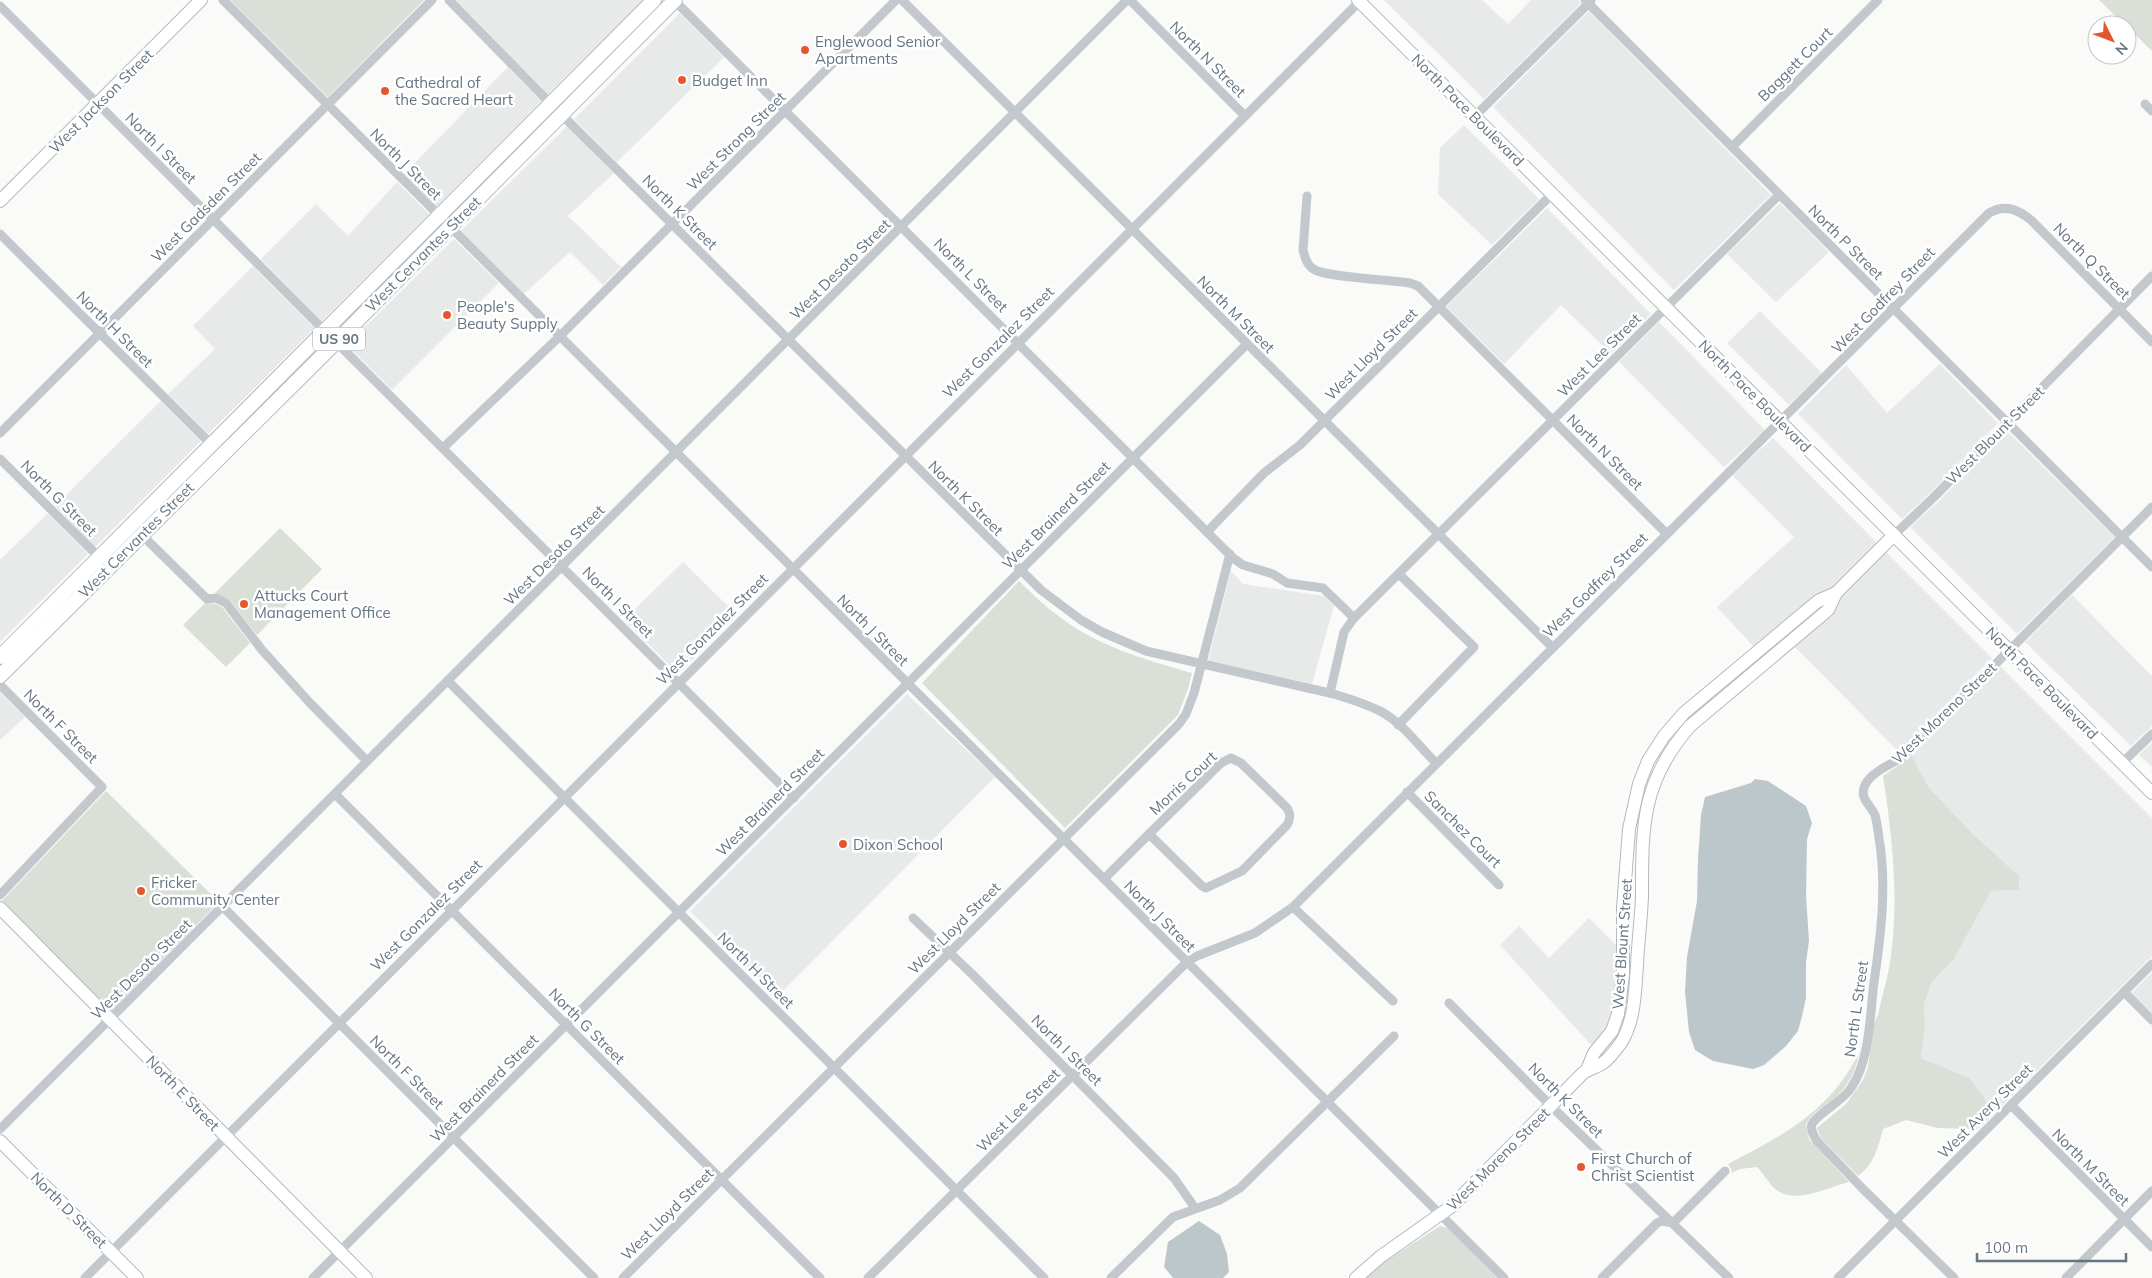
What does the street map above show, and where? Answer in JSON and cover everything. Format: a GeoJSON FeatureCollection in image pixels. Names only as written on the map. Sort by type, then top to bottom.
{"type":"FeatureCollection","features":[{"type":"Feature","properties":{"kind":"main road","name":"West Cervantes Street"},"geometry":{"type":"LineString","coordinates":[[0,657],[654,0]]}},
{"type":"Feature","properties":{"kind":"main road","name":"West Cervantes Street"},"geometry":{"type":"LineString","coordinates":[[0,676],[336,342],[674,0]]}},
{"type":"Feature","properties":{"kind":"main road"},"geometry":{"type":"LineString","coordinates":[[142,534],[144,523],[178,489],[189,467]]}},
{"type":"Feature","properties":{"kind":"main road"},"geometry":{"type":"LineString","coordinates":[[52,624],[62,606],[99,569],[101,563],[99,557]]}},
{"type":"Feature","properties":{"kind":"street","name":"West Jackson Street"},"geometry":{"type":"LineString","coordinates":[[0,201],[201,0]]}},
{"type":"Feature","properties":{"kind":"street","name":"North J Street"},"geometry":{"type":"LineString","coordinates":[[223,0],[1504,1278]]}},
{"type":"Feature","properties":{"kind":"street","name":"West Gadsden Street"},"geometry":{"type":"LineString","coordinates":[[0,433],[432,0]]}},
{"type":"Feature","properties":{"kind":"street"},"geometry":{"type":"LineString","coordinates":[[449,0],[550,103]]}},
{"type":"Feature","properties":{"kind":"street","name":"North L Street"},"geometry":{"type":"LineString","coordinates":[[674,0],[1230,554],[1243,565],[1273,574],[1286,583],[1323,588],[1354,618]]}},
{"type":"Feature","properties":{"kind":"street","name":"West Strong Street"},"geometry":{"type":"LineString","coordinates":[[443,448],[560,336],[896,0]]}},
{"type":"Feature","properties":{"kind":"street","name":"North M Street"},"geometry":{"type":"LineString","coordinates":[[902,0],[1246,345],[1552,647]]}},
{"type":"Feature","properties":{"kind":"street","name":"West Desoto Street"},"geometry":{"type":"LineString","coordinates":[[0,1130],[1128,0]]}},
{"type":"Feature","properties":{"kind":"street","name":"North N Street"},"geometry":{"type":"LineString","coordinates":[[1128,0],[1245,116]]}},
{"type":"Feature","properties":{"kind":"street","name":"West Gonzalez Street"},"geometry":{"type":"LineString","coordinates":[[85,1278],[1359,0]]}},
{"type":"Feature","properties":{"kind":"street","name":"North Pace Boulevard"},"geometry":{"type":"LineString","coordinates":[[1359,0],[2152,793]]}},
{"type":"Feature","properties":{"kind":"street","name":"Baggett Court"},"geometry":{"type":"LineString","coordinates":[[1732,147],[1878,0]]}},
{"type":"Feature","properties":{"kind":"street"},"geometry":{"type":"LineString","coordinates":[[1474,116],[1588,1]]}},
{"type":"Feature","properties":{"kind":"street","name":"North P Street"},"geometry":{"type":"LineString","coordinates":[[1588,1],[2006,423],[2152,567]]}},
{"type":"Feature","properties":{"kind":"street","name":"North I Street"},"geometry":{"type":"LineString","coordinates":[[0,6],[324,330]]}},
{"type":"Feature","properties":{"kind":"street","name":"North K Street"},"geometry":{"type":"LineString","coordinates":[[561,114],[904,456],[1021,571],[1060,606],[1102,632],[1146,651],[1330,693],[1356,701],[1382,713],[1398,725],[1436,763]]}},
{"type":"Feature","properties":{"kind":"street","name":"West Lloyd Street"},"geometry":{"type":"LineString","coordinates":[[1207,532],[1264,473],[1300,445],[1552,194]]}},
{"type":"Feature","properties":{"kind":"street","name":"West Lee Street"},"geometry":{"type":"LineString","coordinates":[[1438,534],[1779,195]]}},
{"type":"Feature","properties":{"kind":"street","name":"North N Street"},"geometry":{"type":"LineString","coordinates":[[1308,196],[1303,250],[1305,258],[1314,270],[1322,273],[1410,282],[1418,286],[1666,533]]}},
{"type":"Feature","properties":{"kind":"street","name":"West Godfrey Street"},"geometry":{"type":"LineString","coordinates":[[1187,962],[1197,956],[1256,933],[1293,907],[1666,533],[1781,422],[1981,218],[1995,209],[2008,207]]}},
{"type":"Feature","properties":{"kind":"street","name":"North Q Street"},"geometry":{"type":"LineString","coordinates":[[2008,207],[2015,209],[2031,220],[2152,342]]}},
{"type":"Feature","properties":{"kind":"street","name":"North H Street"},"geometry":{"type":"LineString","coordinates":[[0,234],[211,444]]}},
{"type":"Feature","properties":{"kind":"street","name":"West Blount Street"},"geometry":{"type":"LineString","coordinates":[[1587,1070],[1604,1063],[1612,1054],[1621,1042],[1631,1019],[1641,927],[1640,877],[1644,821],[1654,784],[1668,755],[1690,726],[1828,610],[1836,593],[1933,498],[2152,276]]}},
{"type":"Feature","properties":{"kind":"street","name":"North I Street"},"geometry":{"type":"LineString","coordinates":[[336,342],[794,798]]}},
{"type":"Feature","properties":{"kind":"street","name":"West Brainerd Street"},"geometry":{"type":"LineString","coordinates":[[313,1278],[1246,345]]}},
{"type":"Feature","properties":{"kind":"street","name":"North G Street"},"geometry":{"type":"LineString","coordinates":[[0,459],[99,557]]}},
{"type":"Feature","properties":{"kind":"street","name":"West Moreno Street"},"geometry":{"type":"LineString","coordinates":[[1875,816],[1864,800],[1864,785],[1869,779],[1904,756],[2152,507]]}},
{"type":"Feature","properties":{"kind":"street"},"geometry":{"type":"LineString","coordinates":[[142,534],[207,599],[216,598],[226,604],[262,650],[367,762]]}},
{"type":"Feature","properties":{"kind":"street"},"geometry":{"type":"LineString","coordinates":[[1330,693],[1344,632],[1354,618],[1438,534]]}},
{"type":"Feature","properties":{"kind":"street","name":"West Lloyd Street"},"geometry":{"type":"LineString","coordinates":[[623,1278],[1179,724],[1191,703],[1230,554]]}},
{"type":"Feature","properties":{"kind":"street"},"geometry":{"type":"LineString","coordinates":[[1398,574],[1474,647],[1398,725]]}},
{"type":"Feature","properties":{"kind":"street","name":"West Blount Street"},"geometry":{"type":"LineString","coordinates":[[1587,1070],[1594,1053],[1612,1031],[1621,996],[1623,908],[1631,818],[1638,784],[1655,749],[1684,713],[1718,683],[1818,601],[1836,593]]}},
{"type":"Feature","properties":{"kind":"street","name":"North H Street"},"geometry":{"type":"LineString","coordinates":[[448,681],[1044,1278]]}},
{"type":"Feature","properties":{"kind":"street"},"geometry":{"type":"LineString","coordinates":[[1718,683],[1727,694]]}},
{"type":"Feature","properties":{"kind":"street","name":"North F Street"},"geometry":{"type":"LineString","coordinates":[[0,685],[102,787],[0,895]]}},
{"type":"Feature","properties":{"kind":"street"},"geometry":{"type":"LineString","coordinates":[[2122,763],[2152,734]]}},
{"type":"Feature","properties":{"kind":"street","name":"Morris Court"},"geometry":{"type":"LineString","coordinates":[[1104,879],[1221,762],[1231,758],[1241,762],[1286,807],[1290,815],[1288,825],[1242,871],[1206,888],[1150,834]]}},
{"type":"Feature","properties":{"kind":"street","name":"Sanchez Court"},"geometry":{"type":"LineString","coordinates":[[1407,792],[1499,885]]}},
{"type":"Feature","properties":{"kind":"street","name":"North G Street"},"geometry":{"type":"LineString","coordinates":[[335,794],[820,1278]]}},
{"type":"Feature","properties":{"kind":"street","name":"North L Street"},"geometry":{"type":"LineString","coordinates":[[1875,816],[1879,841],[1882,890],[1878,957],[1862,1065],[1850,1090],[1811,1126],[1813,1136],[1817,1141],[1954,1278]]}},
{"type":"Feature","properties":{"kind":"street"},"geometry":{"type":"LineString","coordinates":[[1631,818],[1644,821]]}},
{"type":"Feature","properties":{"kind":"street","name":"North F Street"},"geometry":{"type":"LineString","coordinates":[[222,906],[594,1278]]}},
{"type":"Feature","properties":{"kind":"street"},"geometry":{"type":"LineString","coordinates":[[1293,907],[1393,1002]]}},
{"type":"Feature","properties":{"kind":"street","name":"North E Street"},"geometry":{"type":"LineString","coordinates":[[0,908],[366,1278]]}},
{"type":"Feature","properties":{"kind":"street","name":"North I Street"},"geometry":{"type":"LineString","coordinates":[[913,918],[1174,1178],[1195,1208]]}},
{"type":"Feature","properties":{"kind":"street","name":"West Lee Street"},"geometry":{"type":"LineString","coordinates":[[868,1278],[1187,962]]}},
{"type":"Feature","properties":{"kind":"street","name":"West Avery Street"},"geometry":{"type":"LineString","coordinates":[[1838,1278],[2152,964]]}},
{"type":"Feature","properties":{"kind":"street"},"geometry":{"type":"LineString","coordinates":[[2124,992],[2152,1020]]}},
{"type":"Feature","properties":{"kind":"street","name":"North K Street"},"geometry":{"type":"LineString","coordinates":[[1449,1002],[1551,1106],[1729,1278]]}},
{"type":"Feature","properties":{"kind":"street"},"geometry":{"type":"LineString","coordinates":[[1110,1278],[1169,1220],[1195,1208],[1220,1200],[1240,1188],[1394,1036]]}},
{"type":"Feature","properties":{"kind":"street","name":"West Moreno Street"},"geometry":{"type":"LineString","coordinates":[[1356,1278],[1380,1257],[1452,1206],[1587,1070]]}},
{"type":"Feature","properties":{"kind":"street","name":"North M Street"},"geometry":{"type":"LineString","coordinates":[[2011,1105],[2152,1247]]}},
{"type":"Feature","properties":{"kind":"street","name":"North D Street"},"geometry":{"type":"LineString","coordinates":[[0,1141],[138,1278]]}},
{"type":"Feature","properties":{"kind":"street"},"geometry":{"type":"LineString","coordinates":[[1602,1278],[1657,1223],[1662,1220],[1673,1223],[1725,1171]]}},
{"type":"Feature","properties":{"kind":"street"},"geometry":{"type":"LineString","coordinates":[[2066,1278],[2152,1191]]}},
{"type":"Feature","properties":{"kind":"shaded area"},"geometry":{"type":"Polygon","coordinates":[[[230,0],[424,0],[328,97],[230,0]]]}},
{"type":"Feature","properties":{"kind":"shaded area"},"geometry":{"type":"Polygon","coordinates":[[[456,0],[643,0],[548,94],[456,0]]]}},
{"type":"Feature","properties":{"kind":"shaded area"},"geometry":{"type":"Polygon","coordinates":[[[1384,0],[1482,0],[1508,24],[1531,0],[1578,0],[1581,3],[1484,99],[1384,0]]]}},
{"type":"Feature","properties":{"kind":"shaded area"},"geometry":{"type":"Polygon","coordinates":[[[2099,0],[2152,0],[2152,51],[2137,37],[2137,15],[2115,15],[2099,0]]]}},
{"type":"Feature","properties":{"kind":"shaded area"},"geometry":{"type":"Polygon","coordinates":[[[1589,11],[1771,195],[1674,290],[1493,107],[1589,11]]]}},
{"type":"Feature","properties":{"kind":"shaded area"},"geometry":{"type":"Polygon","coordinates":[[[680,13],[724,57],[617,162],[574,119],[680,13]]]}},
{"type":"Feature","properties":{"kind":"shaded area"},"geometry":{"type":"Polygon","coordinates":[[[508,67],[541,101],[436,207],[404,174],[508,67]]]}},
{"type":"Feature","properties":{"kind":"shaded area"},"geometry":{"type":"Polygon","coordinates":[[[1464,125],[1539,199],[1492,245],[1438,194],[1440,148],[1464,125]]]}},
{"type":"Feature","properties":{"kind":"shaded area"},"geometry":{"type":"Polygon","coordinates":[[[567,126],[614,173],[568,216],[621,267],[603,285],[570,252],[524,294],[461,231],[567,126]]]}},
{"type":"Feature","properties":{"kind":"shaded area"},"geometry":{"type":"Polygon","coordinates":[[[397,182],[429,214],[322,321],[261,259],[316,204],[348,236],[397,182]]]}},
{"type":"Feature","properties":{"kind":"shaded area"},"geometry":{"type":"Polygon","coordinates":[[[1780,203],[1829,252],[1776,302],[1727,254],[1780,203]]]}},
{"type":"Feature","properties":{"kind":"shaded area"},"geometry":{"type":"Polygon","coordinates":[[[1547,208],[1651,314],[1611,354],[1561,305],[1504,364],[1446,307],[1547,208]]]}},
{"type":"Feature","properties":{"kind":"shaded area"},"geometry":{"type":"Polygon","coordinates":[[[454,239],[499,283],[392,390],[345,343],[370,322],[454,239]]]}},
{"type":"Feature","properties":{"kind":"shaded area"},"geometry":{"type":"Polygon","coordinates":[[[253,266],[315,328],[208,434],[168,394],[215,349],[193,326],[253,266]]]}},
{"type":"Feature","properties":{"kind":"shaded area"},"geometry":{"type":"Polygon","coordinates":[[[1760,311],[1822,373],[1789,405],[1727,343],[1760,311]]]}},
{"type":"Feature","properties":{"kind":"shaded area"},"geometry":{"type":"Polygon","coordinates":[[[1659,322],[1765,430],[1724,467],[1619,362],[1659,322]]]}},
{"type":"Feature","properties":{"kind":"shaded area"},"geometry":{"type":"Polygon","coordinates":[[[1940,364],[1998,423],[1902,519],[1798,414],[1846,365],[1887,413],[1940,364]]]}},
{"type":"Feature","properties":{"kind":"shaded area"},"geometry":{"type":"Polygon","coordinates":[[[161,401],[201,441],[95,547],[55,506],[161,401]]]}},
{"type":"Feature","properties":{"kind":"shaded area"},"geometry":{"type":"Polygon","coordinates":[[[2007,431],[2115,537],[2017,634],[1910,527],[1938,502],[2007,431]]]}},
{"type":"Feature","properties":{"kind":"shaded area"},"geometry":{"type":"Polygon","coordinates":[[[1773,438],[1877,543],[1832,589],[1815,597],[1754,647],[1717,607],[1794,537],[1732,475],[1773,438]]]}},
{"type":"Feature","properties":{"kind":"shaded area"},"geometry":{"type":"Polygon","coordinates":[[[48,513],[88,554],[0,642],[0,560],[48,513]]]}},
{"type":"Feature","properties":{"kind":"shaded area"},"geometry":{"type":"Polygon","coordinates":[[[280,528],[322,569],[257,635],[230,600],[215,593],[280,528]]]}},
{"type":"Feature","properties":{"kind":"shaded area"},"geometry":{"type":"Polygon","coordinates":[[[1885,551],[1992,658],[1899,752],[1794,646],[1885,551]]]}},
{"type":"Feature","properties":{"kind":"shaded area"},"geometry":{"type":"Polygon","coordinates":[[[683,562],[737,615],[678,674],[624,620],[683,562]]]}},
{"type":"Feature","properties":{"kind":"shaded area"},"geometry":{"type":"Polygon","coordinates":[[[1231,571],[1243,584],[1324,596],[1334,606],[1312,684],[1208,661],[1231,571]]]}},
{"type":"Feature","properties":{"kind":"shaded area"},"geometry":{"type":"Polygon","coordinates":[[[1019,581],[1042,603],[1087,635],[1138,657],[1192,673],[1178,715],[1065,828],[922,683],[1019,581]]]}},
{"type":"Feature","properties":{"kind":"shaded area"},"geometry":{"type":"Polygon","coordinates":[[[2072,595],[2152,676],[2152,726],[2131,746],[2025,642],[2072,595]]]}},
{"type":"Feature","properties":{"kind":"shaded area"},"geometry":{"type":"Polygon","coordinates":[[[205,603],[216,604],[222,607],[250,643],[226,667],[183,625],[205,603]]]}},
{"type":"Feature","properties":{"kind":"shaded area"},"geometry":{"type":"Polygon","coordinates":[[[2000,666],[2152,818],[2152,956],[1978,1130],[1972,1124],[1987,1102],[1935,1064],[1921,1058],[1925,1027],[1924,1004],[1932,982],[1954,959],[1991,891],[2019,890],[2019,876],[1973,834],[1929,788],[1912,756],[2000,666]]]}},
{"type":"Feature","properties":{"kind":"shaded area"},"geometry":{"type":"Polygon","coordinates":[[[0,692],[25,717],[0,740],[0,692]]]}},
{"type":"Feature","properties":{"kind":"shaded area","name":"Dixon School"},"geometry":{"type":"Polygon","coordinates":[[[907,694],[995,777],[777,997],[690,911],[907,694]]]}},
{"type":"Feature","properties":{"kind":"shaded area"},"geometry":{"type":"Polygon","coordinates":[[[2152,742],[2152,767],[2139,755],[2152,742]]]}},
{"type":"Feature","properties":{"kind":"shaded area"},"geometry":{"type":"Polygon","coordinates":[[[1912,756],[1929,788],[1973,834],[2019,876],[2019,890],[1991,891],[1954,959],[1932,982],[1924,1004],[1925,1027],[1921,1058],[1969,1078],[1987,1102],[1970,1129],[1938,1128],[1906,1120],[1883,1129],[1872,1161],[1858,1176],[1821,1138],[1817,1128],[1846,1104],[1863,1080],[1868,1067],[1874,1023],[1878,1015],[1889,970],[1893,933],[1893,866],[1883,776],[1912,756]]]}},
{"type":"Feature","properties":{"kind":"shaded area"},"geometry":{"type":"Polygon","coordinates":[[[1755,779],[1768,781],[1806,806],[1812,823],[1807,839],[1806,896],[1809,941],[1806,962],[1806,998],[1802,1016],[1798,1031],[1786,1046],[1764,1065],[1753,1069],[1713,1061],[1695,1050],[1689,1032],[1685,992],[1687,957],[1697,901],[1701,815],[1705,797],[1751,783],[1755,779]]]}},
{"type":"Feature","properties":{"kind":"shaded area"},"geometry":{"type":"Polygon","coordinates":[[[106,791],[219,902],[110,1012],[1,902],[106,791]]]}},
{"type":"Feature","properties":{"kind":"shaded area"},"geometry":{"type":"Polygon","coordinates":[[[1589,918],[1618,947],[1613,1011],[1607,1028],[1592,1046],[1500,945],[1519,926],[1549,958],[1589,918]]]}},
{"type":"Feature","properties":{"kind":"shaded area"},"geometry":{"type":"Polygon","coordinates":[[[2152,972],[2152,1013],[2131,993],[2152,972]]]}},
{"type":"Feature","properties":{"kind":"shaded area"},"geometry":{"type":"Polygon","coordinates":[[[1859,1053],[1856,1067],[1846,1086],[1837,1096],[1813,1114],[1806,1125],[1809,1139],[1849,1182],[1813,1193],[1795,1196],[1786,1195],[1775,1189],[1757,1167],[1740,1169],[1731,1173],[1732,1171],[1728,1164],[1786,1132],[1819,1106],[1847,1074],[1859,1053]]]}},
{"type":"Feature","properties":{"kind":"shaded area"},"geometry":{"type":"Polygon","coordinates":[[[1199,1221],[1220,1235],[1227,1254],[1229,1272],[1223,1278],[1173,1278],[1164,1267],[1168,1242],[1199,1221]]]}},
{"type":"Feature","properties":{"kind":"shaded area"},"geometry":{"type":"Polygon","coordinates":[[[1440,1226],[1448,1228],[1497,1278],[1365,1278],[1372,1270],[1440,1226]]]}},
{"type":"Feature","properties":{"kind":"place","name":"Englewood Senior Apartments"},"geometry":{"type":"Point","coordinates":[805,50]}},
{"type":"Feature","properties":{"kind":"place","name":"Budget Inn"},"geometry":{"type":"Point","coordinates":[682,80]}},
{"type":"Feature","properties":{"kind":"place","name":"Cathedral of the Sacred Heart"},"geometry":{"type":"Point","coordinates":[385,91]}},
{"type":"Feature","properties":{"kind":"place","name":"People's Beauty Supply"},"geometry":{"type":"Point","coordinates":[447,315]}},
{"type":"Feature","properties":{"kind":"place","name":"Attucks Court Management Office"},"geometry":{"type":"Point","coordinates":[244,604]}},
{"type":"Feature","properties":{"kind":"place","name":"Dixon School"},"geometry":{"type":"Point","coordinates":[843,844]}},
{"type":"Feature","properties":{"kind":"place","name":"Fricker Community Center"},"geometry":{"type":"Point","coordinates":[141,891]}},
{"type":"Feature","properties":{"kind":"place","name":"First Church of Christ Scientist"},"geometry":{"type":"Point","coordinates":[1581,1167]}}]}
